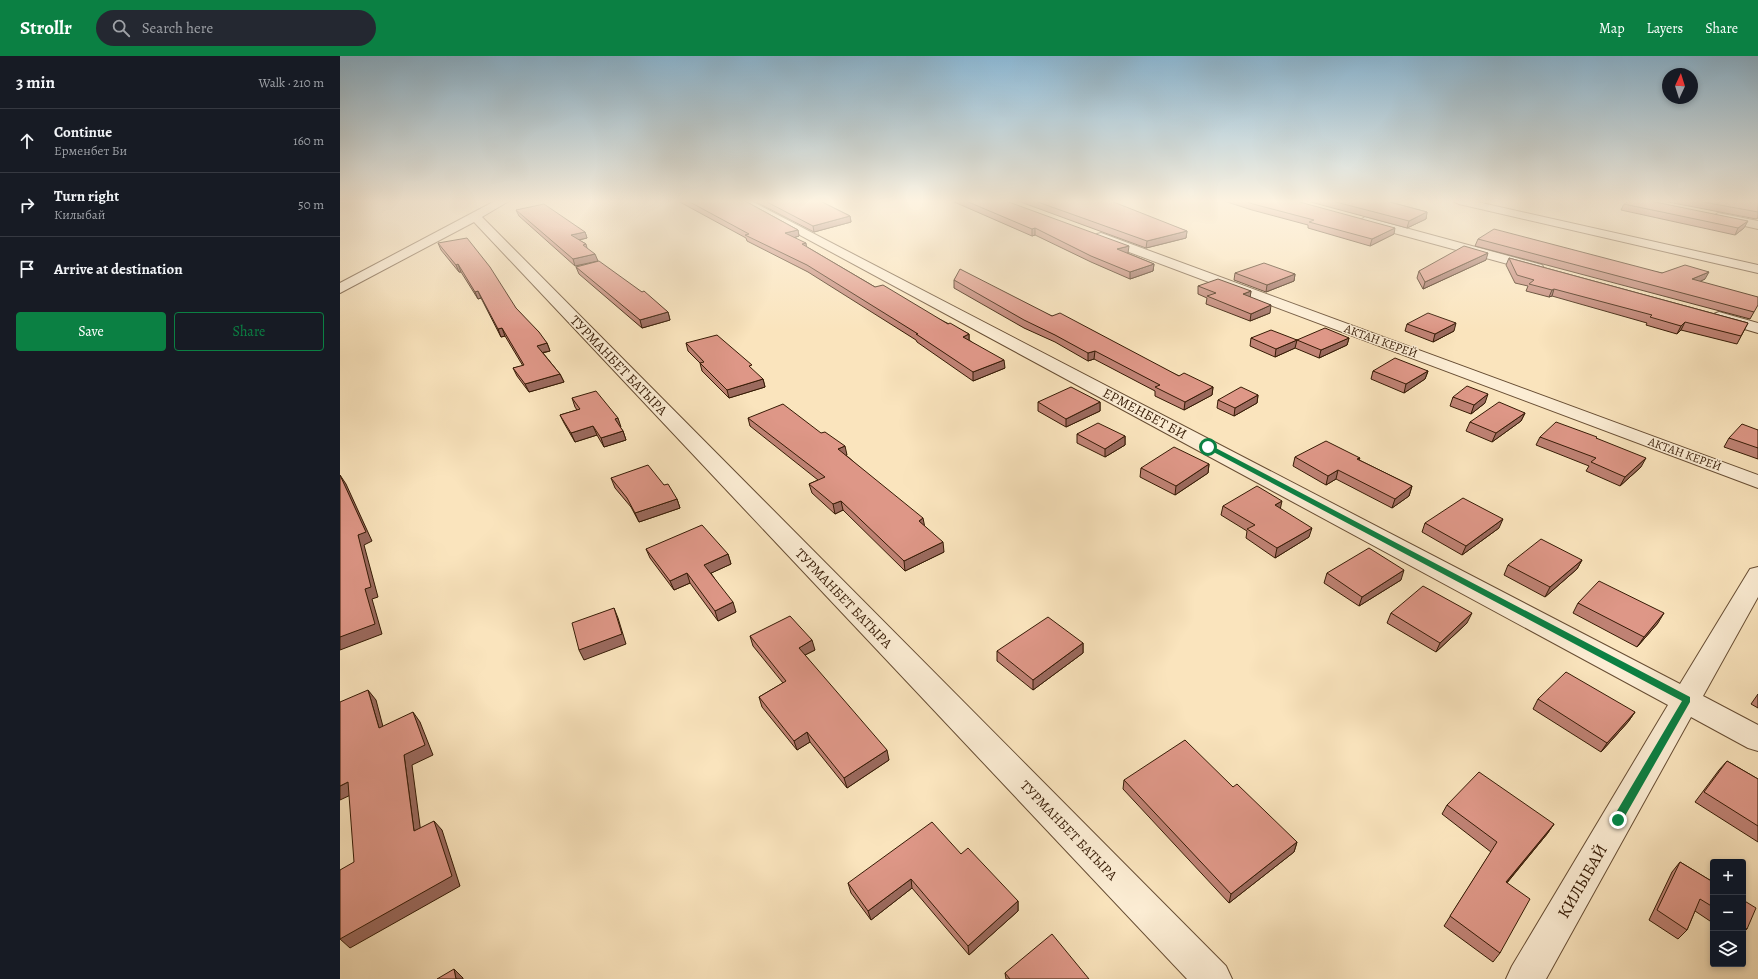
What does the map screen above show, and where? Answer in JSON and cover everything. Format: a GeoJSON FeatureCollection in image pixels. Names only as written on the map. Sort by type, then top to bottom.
{"type":"FeatureCollection","features":[{"type":"Feature","properties":{"kind":"street"},"geometry":{"type":"LineString","coordinates":[[340,289],[413,244]]}},
{"type":"Feature","properties":{"kind":"street","name":"ТУРМАНБЕТ БАТЫРА"},"geometry":{"type":"LineString","coordinates":[[507,244],[1214,979]]}},
{"type":"Feature","properties":{"kind":"street","name":"ЕРМЕНБЕТ БИ"},"geometry":{"type":"LineString","coordinates":[[824,244],[1758,739]]}},
{"type":"Feature","properties":{"kind":"street","name":"АКТАН КЕРЕЙ"},"geometry":{"type":"LineString","coordinates":[[1118,244],[1758,482]]}},
{"type":"Feature","properties":{"kind":"street"},"geometry":{"type":"LineString","coordinates":[[1448,244],[1551,272]]}},
{"type":"Feature","properties":{"kind":"street"},"geometry":{"type":"LineString","coordinates":[[1648,244],[1758,269]]}},
{"type":"Feature","properties":{"kind":"street"},"geometry":{"type":"LineString","coordinates":[[1704,313],[1758,328]]}},
{"type":"Feature","properties":{"kind":"street","name":"КИЛЫБАЙ"},"geometry":{"type":"LineString","coordinates":[[1526,979],[1758,575]]}},
{"type":"Feature","properties":{"kind":"building"},"geometry":{"type":"Polygon","coordinates":[[[439,244],[472,244],[490,267],[516,308],[539,332],[547,343],[537,346],[560,374],[525,384],[513,368],[524,365],[502,328],[498,329],[478,291],[475,292],[458,264],[456,265],[439,244]]]}},
{"type":"Feature","properties":{"kind":"building"},"geometry":{"type":"Polygon","coordinates":[[[556,244],[586,244],[583,245],[595,254],[573,259],[556,244]]]}},
{"type":"Feature","properties":{"kind":"building"},"geometry":{"type":"Polygon","coordinates":[[[764,244],[802,244],[875,287],[883,285],[948,324],[950,323],[969,334],[963,337],[1004,360],[973,372],[916,334],[918,334],[807,265],[764,244]]]}},
{"type":"Feature","properties":{"kind":"building"},"geometry":{"type":"Polygon","coordinates":[[[1067,244],[1124,244],[1129,246],[1117,249],[1154,264],[1130,272],[1091,256],[1067,244]]]}},
{"type":"Feature","properties":{"kind":"building"},"geometry":{"type":"Polygon","coordinates":[[[1497,244],[1552,244],[1662,273],[1685,265],[1709,272],[1692,279],[1758,297],[1758,305],[1754,312],[1497,244]]]}},
{"type":"Feature","properties":{"kind":"building"},"geometry":{"type":"Polygon","coordinates":[[[1464,246],[1488,253],[1425,282],[1419,271],[1464,246]]]}},
{"type":"Feature","properties":{"kind":"building"},"geometry":{"type":"Polygon","coordinates":[[[1509,258],[1748,323],[1741,336],[1685,322],[1681,326],[1650,317],[1652,315],[1554,289],[1552,290],[1529,284],[1534,280],[1517,275],[1509,258]]]}},
{"type":"Feature","properties":{"kind":"building"},"geometry":{"type":"Polygon","coordinates":[[[599,261],[642,292],[644,291],[668,312],[640,320],[576,267],[599,261]]]}},
{"type":"Feature","properties":{"kind":"building"},"geometry":{"type":"Polygon","coordinates":[[[1264,263],[1295,274],[1267,285],[1235,273],[1264,263]]]}},
{"type":"Feature","properties":{"kind":"building"},"geometry":{"type":"Polygon","coordinates":[[[960,269],[1052,316],[1060,313],[1179,376],[1184,373],[1213,387],[1185,402],[1155,387],[1160,385],[1095,351],[1088,353],[1024,320],[954,280],[960,269]]]}},
{"type":"Feature","properties":{"kind":"building"},"geometry":{"type":"Polygon","coordinates":[[[1218,279],[1251,291],[1243,294],[1271,305],[1251,314],[1207,296],[1216,293],[1198,286],[1218,279]]]}},
{"type":"Feature","properties":{"kind":"building"},"geometry":{"type":"Polygon","coordinates":[[[1428,313],[1456,323],[1435,334],[1407,324],[1428,313]]]}},
{"type":"Feature","properties":{"kind":"building"},"geometry":{"type":"Polygon","coordinates":[[[1325,328],[1349,338],[1321,350],[1297,340],[1325,328]]]}},
{"type":"Feature","properties":{"kind":"building"},"geometry":{"type":"Polygon","coordinates":[[[1271,330],[1297,340],[1276,349],[1251,338],[1271,330]]]}},
{"type":"Feature","properties":{"kind":"building"},"geometry":{"type":"Polygon","coordinates":[[[717,335],[752,365],[749,366],[763,379],[727,390],[700,363],[704,362],[686,343],[717,335]]]}},
{"type":"Feature","properties":{"kind":"building"},"geometry":{"type":"Polygon","coordinates":[[[1395,358],[1428,371],[1406,384],[1373,371],[1395,358]]]}},
{"type":"Feature","properties":{"kind":"building"},"geometry":{"type":"Polygon","coordinates":[[[1467,386],[1488,394],[1474,405],[1453,397],[1467,386]]]}},
{"type":"Feature","properties":{"kind":"building"},"geometry":{"type":"Polygon","coordinates":[[[1071,387],[1100,402],[1066,419],[1038,402],[1071,387]]]}},
{"type":"Feature","properties":{"kind":"building"},"geometry":{"type":"Polygon","coordinates":[[[1241,387],[1258,395],[1235,408],[1218,400],[1241,387]]]}},
{"type":"Feature","properties":{"kind":"building"},"geometry":{"type":"Polygon","coordinates":[[[596,391],[618,418],[615,419],[623,431],[601,438],[593,426],[571,433],[560,415],[580,409],[572,398],[596,391]]]}},
{"type":"Feature","properties":{"kind":"building"},"geometry":{"type":"Polygon","coordinates":[[[1499,402],[1525,413],[1496,433],[1470,422],[1499,402]]]}},
{"type":"Feature","properties":{"kind":"building"},"geometry":{"type":"Polygon","coordinates":[[[783,404],[821,433],[825,432],[845,446],[838,449],[923,518],[919,521],[943,542],[904,561],[841,501],[833,504],[809,484],[825,477],[748,418],[783,404]]]}},
{"type":"Feature","properties":{"kind":"building"},"geometry":{"type":"Polygon","coordinates":[[[1556,422],[1597,437],[1596,438],[1646,458],[1625,477],[1591,462],[1596,458],[1540,437],[1556,422]]]}},
{"type":"Feature","properties":{"kind":"building"},"geometry":{"type":"Polygon","coordinates":[[[1098,423],[1125,436],[1105,449],[1077,434],[1098,423]]]}},
{"type":"Feature","properties":{"kind":"building"},"geometry":{"type":"Polygon","coordinates":[[[1742,424],[1758,430],[1758,448],[1729,438],[1742,424]]]}},
{"type":"Feature","properties":{"kind":"building"},"geometry":{"type":"Polygon","coordinates":[[[1326,441],[1360,458],[1357,459],[1412,486],[1395,499],[1338,470],[1328,476],[1295,457],[1326,441]]]}},
{"type":"Feature","properties":{"kind":"building"},"geometry":{"type":"Polygon","coordinates":[[[1174,447],[1209,464],[1176,486],[1141,468],[1174,447]]]}},
{"type":"Feature","properties":{"kind":"building"},"geometry":{"type":"Polygon","coordinates":[[[648,465],[664,485],[668,484],[677,499],[635,513],[627,498],[611,478],[648,465]]]}},
{"type":"Feature","properties":{"kind":"building"},"geometry":{"type":"Polygon","coordinates":[[[340,475],[366,532],[358,535],[371,587],[365,589],[375,624],[340,637],[340,475]]]}},
{"type":"Feature","properties":{"kind":"building"},"geometry":{"type":"Polygon","coordinates":[[[1257,486],[1282,501],[1275,505],[1312,528],[1277,548],[1247,529],[1255,525],[1223,506],[1257,486]]]}},
{"type":"Feature","properties":{"kind":"building"},"geometry":{"type":"Polygon","coordinates":[[[1463,498],[1503,519],[1466,546],[1425,523],[1463,498]]]}},
{"type":"Feature","properties":{"kind":"building"},"geometry":{"type":"Polygon","coordinates":[[[702,525],[728,554],[704,565],[733,602],[715,611],[687,573],[670,581],[646,549],[702,525]]]}},
{"type":"Feature","properties":{"kind":"building"},"geometry":{"type":"Polygon","coordinates":[[[1541,539],[1582,560],[1550,587],[1508,565],[1541,539]]]}},
{"type":"Feature","properties":{"kind":"building"},"geometry":{"type":"Polygon","coordinates":[[[1369,548],[1404,570],[1362,597],[1327,573],[1369,548]]]}},
{"type":"Feature","properties":{"kind":"building"},"geometry":{"type":"Polygon","coordinates":[[[1599,581],[1664,613],[1644,637],[1578,603],[1599,581]]]}},
{"type":"Feature","properties":{"kind":"building"},"geometry":{"type":"Polygon","coordinates":[[[1423,586],[1472,613],[1440,643],[1391,613],[1423,586]]]}},
{"type":"Feature","properties":{"kind":"building"},"geometry":{"type":"Polygon","coordinates":[[[614,608],[622,634],[579,650],[572,623],[614,608]]]}},
{"type":"Feature","properties":{"kind":"building"},"geometry":{"type":"Polygon","coordinates":[[[790,616],[812,640],[799,648],[887,750],[844,778],[807,732],[794,741],[759,697],[786,681],[750,636],[790,616]]]}},
{"type":"Feature","properties":{"kind":"building"},"geometry":{"type":"Polygon","coordinates":[[[1048,617],[1083,643],[1033,680],[997,651],[1048,617]]]}},
{"type":"Feature","properties":{"kind":"building"},"geometry":{"type":"Polygon","coordinates":[[[1566,672],[1635,712],[1607,743],[1538,699],[1566,672]]]}},
{"type":"Feature","properties":{"kind":"building"},"geometry":{"type":"Polygon","coordinates":[[[368,690],[379,728],[413,712],[425,745],[404,755],[414,831],[434,821],[452,876],[340,939],[340,870],[354,862],[348,782],[340,786],[340,702],[368,690]]]}},
{"type":"Feature","properties":{"kind":"building"},"geometry":{"type":"Polygon","coordinates":[[[1185,740],[1233,787],[1237,784],[1297,842],[1231,894],[1124,780],[1185,740]]]}},
{"type":"Feature","properties":{"kind":"building"},"geometry":{"type":"Polygon","coordinates":[[[1727,761],[1758,779],[1758,826],[1704,792],[1727,761]]]}},
{"type":"Feature","properties":{"kind":"building"},"geometry":{"type":"Polygon","coordinates":[[[1479,772],[1554,824],[1506,882],[1530,899],[1500,953],[1450,916],[1497,842],[1447,805],[1479,772]]]}},
{"type":"Feature","properties":{"kind":"building"},"geometry":{"type":"Polygon","coordinates":[[[932,822],[961,854],[968,848],[1018,901],[968,946],[911,879],[868,911],[848,883],[932,822]]]}},
{"type":"Feature","properties":{"kind":"building"},"geometry":{"type":"Polygon","coordinates":[[[1680,862],[1710,880],[1710,905],[1700,899],[1687,930],[1657,910],[1680,862]]]}},
{"type":"Feature","properties":{"kind":"building"},"geometry":{"type":"Polygon","coordinates":[[[1746,902],[1756,908],[1747,929],[1746,928],[1746,902]]]}},
{"type":"Feature","properties":{"kind":"building"},"geometry":{"type":"Polygon","coordinates":[[[1052,934],[1089,979],[1010,979],[1005,973],[1052,934]]]}},
{"type":"Feature","properties":{"kind":"building"},"geometry":{"type":"Polygon","coordinates":[[[454,969],[456,979],[437,979],[454,969]]]}},
{"type":"Feature","properties":{"kind":"route"},"geometry":{"type":"LineString","coordinates":[[1208,447],[1687,700],[1618,820]]}}]}
